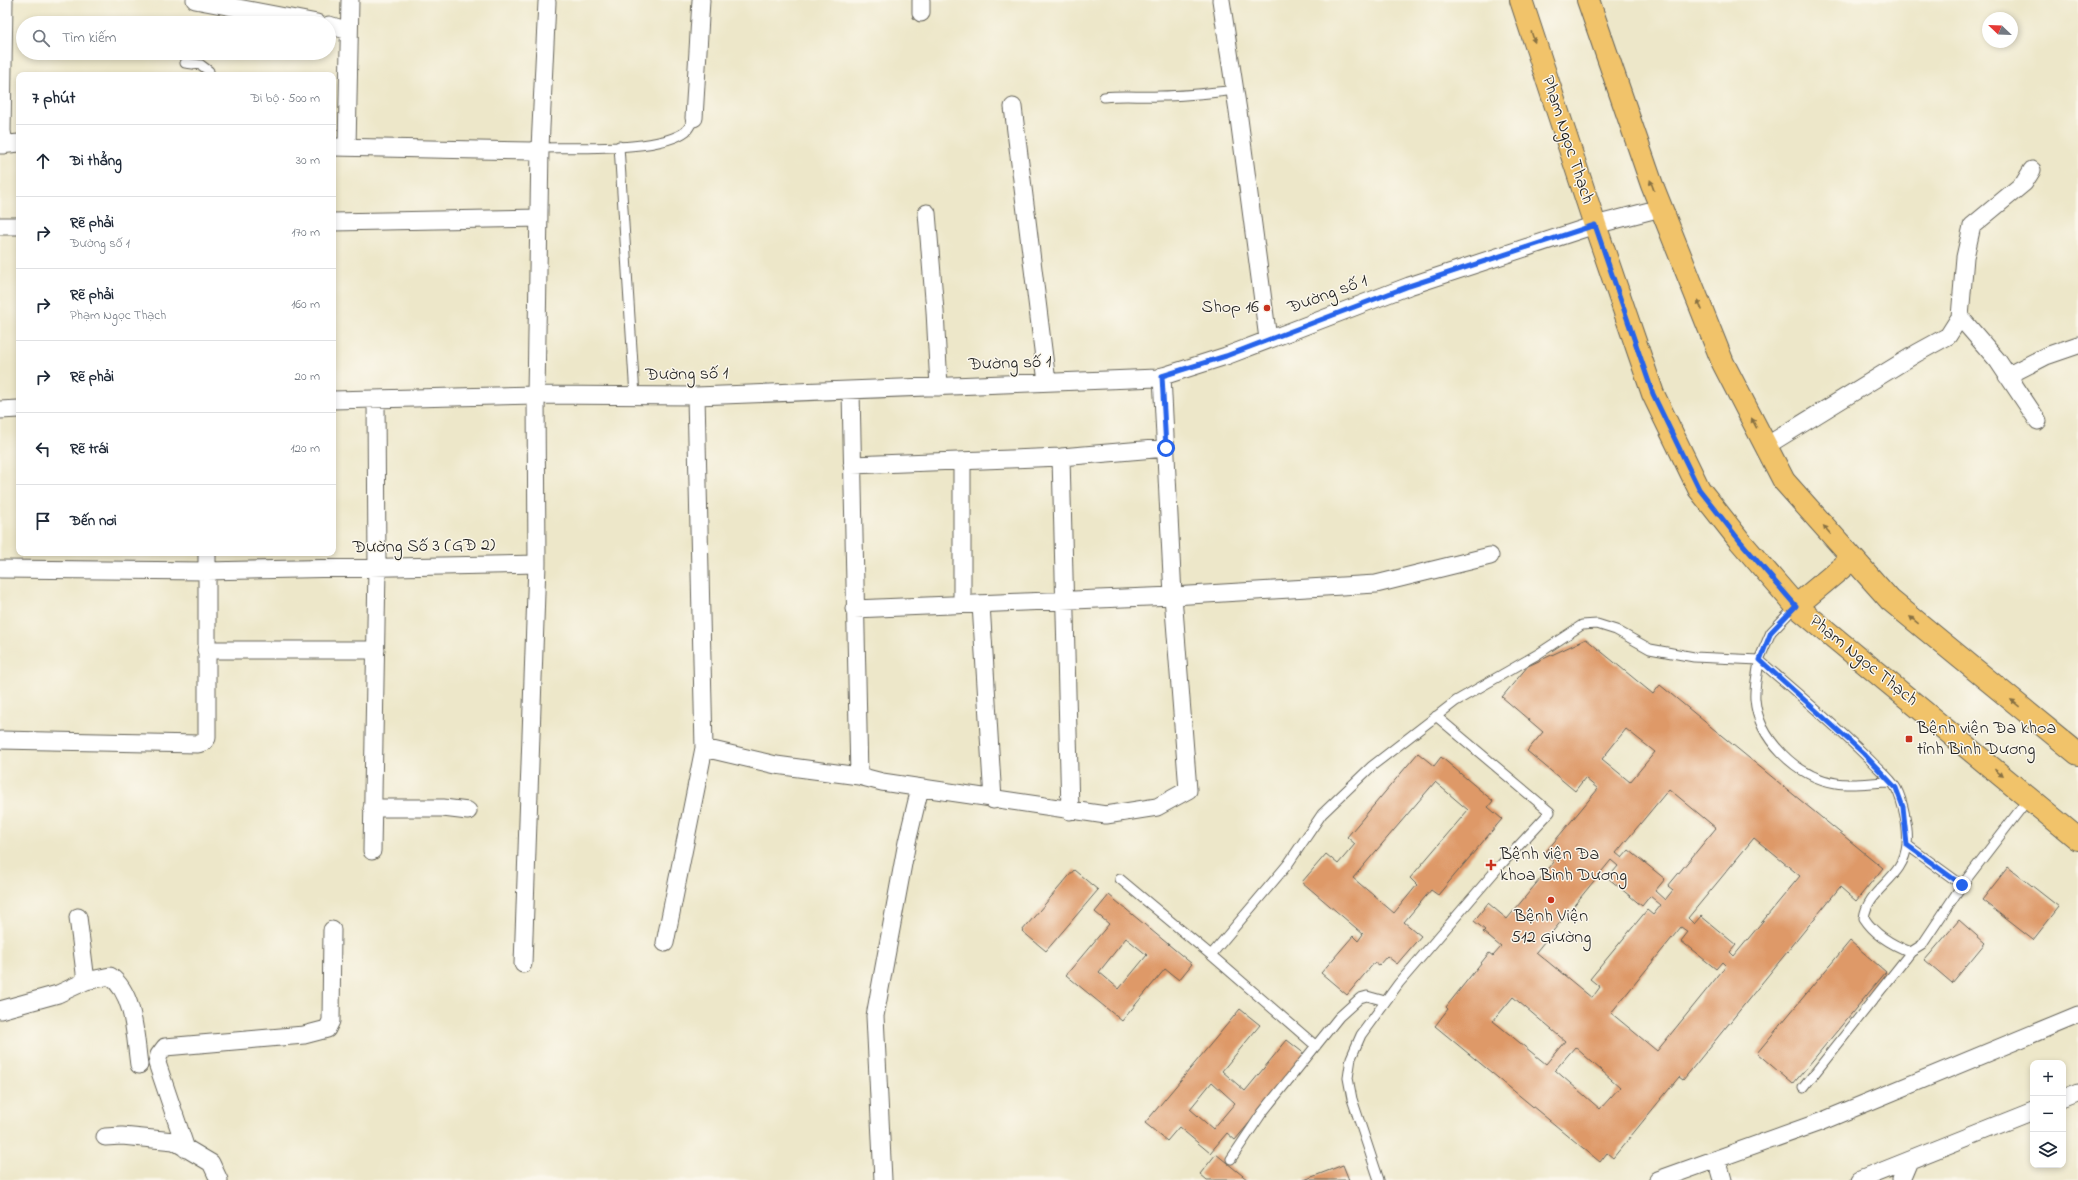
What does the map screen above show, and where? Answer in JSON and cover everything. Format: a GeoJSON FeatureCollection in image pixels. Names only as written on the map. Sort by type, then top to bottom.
{"type":"FeatureCollection","features":[{"type":"Feature","properties":{"kind":"main road","name":"Phạm Ngọc Thạch"},"geometry":{"type":"LineString","coordinates":[[1521,0],[1595,225],[1653,394],[1699,489],[1740,541],[1796,606],[2078,839]]}},
{"type":"Feature","properties":{"kind":"main road"},"geometry":{"type":"LineString","coordinates":[[1588,0],[1661,208],[1724,363],[1784,480],[1852,559],[1890,600],[2078,754]]}},
{"type":"Feature","properties":{"kind":"main road"},"geometry":{"type":"LineString","coordinates":[[1796,606],[1852,559]]}},
{"type":"Feature","properties":{"kind":"street"},"geometry":{"type":"LineString","coordinates":[[4,0],[2,131],[8,144]]}},
{"type":"Feature","properties":{"kind":"street"},"geometry":{"type":"LineString","coordinates":[[195,0],[280,16]]}},
{"type":"Feature","properties":{"kind":"street"},"geometry":{"type":"LineString","coordinates":[[350,0],[340,147],[531,151],[540,148]]}},
{"type":"Feature","properties":{"kind":"street"},"geometry":{"type":"LineString","coordinates":[[694,118],[701,0]]}},
{"type":"Feature","properties":{"kind":"street"},"geometry":{"type":"LineString","coordinates":[[1221,0],[1235,90],[1268,339]]}},
{"type":"Feature","properties":{"kind":"street"},"geometry":{"type":"LineString","coordinates":[[523,964],[537,564],[536,395],[540,148],[547,2]]}},
{"type":"Feature","properties":{"kind":"street"},"geometry":{"type":"LineString","coordinates":[[336,27],[349,30]]}},
{"type":"Feature","properties":{"kind":"street"},"geometry":{"type":"LineString","coordinates":[[1013,108],[1047,382]]}},
{"type":"Feature","properties":{"kind":"street"},"geometry":{"type":"LineString","coordinates":[[1766,446],[1917,353],[1948,336],[1960,317],[1965,257],[1972,226],[2024,183],[2032,170]]}},
{"type":"Feature","properties":{"kind":"street","name":"Đường số 1"},"geometry":{"type":"LineString","coordinates":[[336,400],[536,395],[696,396],[1157,378],[1226,356],[1409,286],[1595,225],[1661,208]]}},
{"type":"Feature","properties":{"kind":"street"},"geometry":{"type":"LineString","coordinates":[[927,213],[935,311],[939,387]]}},
{"type":"Feature","properties":{"kind":"street"},"geometry":{"type":"LineString","coordinates":[[336,222],[539,218]]}},
{"type":"Feature","properties":{"kind":"street"},"geometry":{"type":"LineString","coordinates":[[0,226],[16,226]]}},
{"type":"Feature","properties":{"kind":"street"},"geometry":{"type":"LineString","coordinates":[[1960,317],[1981,340],[2038,421]]}},
{"type":"Feature","properties":{"kind":"street"},"geometry":{"type":"LineString","coordinates":[[2007,376],[2046,356],[2078,345]]}},
{"type":"Feature","properties":{"kind":"street"},"geometry":{"type":"LineString","coordinates":[[704,748],[776,764],[859,776],[882,782],[993,800],[1106,815],[1156,807],[1188,790],[1173,596],[1162,376]]}},
{"type":"Feature","properties":{"kind":"street"},"geometry":{"type":"LineString","coordinates":[[851,391],[854,608],[859,776]]}},
{"type":"Feature","properties":{"kind":"street"},"geometry":{"type":"LineString","coordinates":[[665,943],[704,748],[696,396]]}},
{"type":"Feature","properties":{"kind":"street"},"geometry":{"type":"LineString","coordinates":[[372,851],[377,568],[376,399]]}},
{"type":"Feature","properties":{"kind":"street"},"geometry":{"type":"LineString","coordinates":[[0,410],[16,409]]}},
{"type":"Feature","properties":{"kind":"street"},"geometry":{"type":"LineString","coordinates":[[852,465],[1061,457],[1166,448]]}},
{"type":"Feature","properties":{"kind":"street"},"geometry":{"type":"LineString","coordinates":[[1061,457],[1070,811]]}},
{"type":"Feature","properties":{"kind":"street"},"geometry":{"type":"LineString","coordinates":[[962,461],[962,604]]}},
{"type":"Feature","properties":{"kind":"street"},"geometry":{"type":"LineString","coordinates":[[0,740],[198,744],[204,742],[207,738],[207,556]]}},
{"type":"Feature","properties":{"kind":"street"},"geometry":{"type":"LineString","coordinates":[[854,608],[1173,596],[1376,584],[1490,556]]}},
{"type":"Feature","properties":{"kind":"street","name":"Đường Số 3 (GĐ 2)"},"geometry":{"type":"LineString","coordinates":[[0,569],[207,571],[537,564]]}},
{"type":"Feature","properties":{"kind":"street"},"geometry":{"type":"LineString","coordinates":[[981,604],[993,800]]}},
{"type":"Feature","properties":{"kind":"street"},"geometry":{"type":"LineString","coordinates":[[206,650],[376,650]]}},
{"type":"Feature","properties":{"kind":"street"},"geometry":{"type":"LineString","coordinates":[[883,1180],[875,1016],[907,842],[920,788]]}},
{"type":"Feature","properties":{"kind":"street"},"geometry":{"type":"LineString","coordinates":[[372,808],[443,808],[468,811]]}},
{"type":"Feature","properties":{"kind":"street"},"geometry":{"type":"LineString","coordinates":[[78,917],[86,981]]}},
{"type":"Feature","properties":{"kind":"street"},"geometry":{"type":"LineString","coordinates":[[186,1149],[157,1063],[159,1055],[165,1047],[304,1035],[327,1029],[331,1020],[332,930]]}},
{"type":"Feature","properties":{"kind":"street"},"geometry":{"type":"LineString","coordinates":[[0,1010],[58,994],[86,981],[110,976],[117,982],[128,999],[139,1065]]}},
{"type":"Feature","properties":{"kind":"street"},"geometry":{"type":"LineString","coordinates":[[1658,1180],[1820,1122],[2078,1015]]}},
{"type":"Feature","properties":{"kind":"street"},"geometry":{"type":"LineString","coordinates":[[2066,1098],[2078,1093]]}},
{"type":"Feature","properties":{"kind":"street"},"geometry":{"type":"LineString","coordinates":[[1860,1180],[2030,1112]]}},
{"type":"Feature","properties":{"kind":"street"},"geometry":{"type":"LineString","coordinates":[[105,1137],[122,1136],[174,1141],[211,1163],[219,1180]]}},
{"type":"Feature","properties":{"kind":"street"},"geometry":{"type":"LineString","coordinates":[[1716,1159],[1723,1180]]}},
{"type":"Feature","properties":{"kind":"street"},"geometry":{"type":"LineString","coordinates":[[1901,1180],[1909,1160]]}},
{"type":"Feature","properties":{"kind":"lane"},"geometry":{"type":"LineString","coordinates":[[185,63],[201,65],[209,72]]}},
{"type":"Feature","properties":{"kind":"lane"},"geometry":{"type":"LineString","coordinates":[[1104,97],[1127,94],[1157,96],[1189,95],[1235,90]]}},
{"type":"Feature","properties":{"kind":"lane"},"geometry":{"type":"LineString","coordinates":[[540,148],[652,144],[676,137],[687,130],[694,118]]}},
{"type":"Feature","properties":{"kind":"lane"},"geometry":{"type":"LineString","coordinates":[[619,146],[635,396]]}},
{"type":"Feature","properties":{"kind":"lane"},"geometry":{"type":"LineString","coordinates":[[1796,606],[1771,632],[1760,660],[1755,698],[1760,721],[1771,741],[1791,762],[1813,776],[1837,784],[1891,782]]}},
{"type":"Feature","properties":{"kind":"lane"},"geometry":{"type":"LineString","coordinates":[[1211,955],[1288,864],[1322,814],[1372,766],[1456,701],[1538,654],[1582,625],[1597,624],[1616,630],[1650,649],[1694,657],[1760,660],[1863,753],[1891,782],[1896,788],[1903,807],[1907,845],[1899,871],[1873,896],[1865,911],[1864,918],[1871,929],[1879,935],[1898,947],[1911,952]]}},
{"type":"Feature","properties":{"kind":"lane"},"geometry":{"type":"LineString","coordinates":[[1379,1180],[1352,1099],[1348,1078],[1351,1058],[1361,1035],[1385,1001],[1497,869],[1550,812],[1436,716]]}},
{"type":"Feature","properties":{"kind":"lane"},"geometry":{"type":"LineString","coordinates":[[1802,1088],[1911,952],[1922,945],[1962,885],[2029,798]]}},
{"type":"Feature","properties":{"kind":"lane"},"geometry":{"type":"LineString","coordinates":[[1907,845],[1962,885]]}},
{"type":"Feature","properties":{"kind":"lane"},"geometry":{"type":"LineString","coordinates":[[1120,879],[1316,1046]]}},
{"type":"Feature","properties":{"kind":"lane"},"geometry":{"type":"LineString","coordinates":[[1231,1159],[1262,1113],[1338,1017],[1360,998],[1367,996],[1385,1001]]}},
{"type":"Feature","properties":{"kind":"building","name":"Bệnh Viện 512 Giường"},"geometry":{"type":"Polygon","coordinates":[[[1586,639],[1653,694],[1660,685],[1883,868],[1856,901],[1840,887],[1683,1080],[1679,1077],[1613,1158],[1607,1153],[1600,1162],[1435,1026],[1448,1009],[1446,1007],[1489,953],[1493,956],[1501,947],[1483,932],[1485,930],[1474,921],[1488,903],[1507,919],[1554,862],[1544,854],[1598,789],[1585,778],[1575,791],[1527,751],[1543,732],[1502,697],[1528,666],[1586,639]],[[1626,729],[1602,759],[1630,782],[1655,752],[1626,729]],[[1669,789],[1616,853],[1622,858],[1629,850],[1665,879],[1655,891],[1665,900],[1673,890],[1668,886],[1716,828],[1669,789]],[[1754,838],[1688,918],[1694,924],[1701,916],[1736,945],[1730,952],[1734,956],[1800,876],[1754,838]],[[1611,860],[1536,952],[1592,998],[1600,987],[1590,979],[1647,910],[1653,915],[1661,905],[1650,896],[1642,906],[1608,878],[1618,866],[1611,860]],[[1681,927],[1611,1013],[1657,1051],[1726,966],[1722,962],[1716,969],[1681,941],[1688,932],[1681,927]],[[1513,997],[1493,1021],[1546,1064],[1565,1041],[1513,997]],[[1575,1047],[1555,1070],[1600,1109],[1620,1087],[1575,1047]]]}},
{"type":"Feature","properties":{"kind":"building"},"geometry":{"type":"Polygon","coordinates":[[[1418,753],[1434,766],[1441,757],[1493,801],[1488,807],[1502,819],[1438,895],[1431,890],[1404,922],[1421,936],[1397,964],[1387,956],[1379,965],[1375,962],[1347,995],[1321,973],[1353,936],[1358,941],[1363,934],[1302,882],[1326,854],[1338,864],[1355,844],[1347,837],[1418,753]],[[1435,782],[1353,878],[1394,913],[1417,885],[1410,878],[1468,810],[1435,782]]]}},
{"type":"Feature","properties":{"kind":"building"},"geometry":{"type":"Polygon","coordinates":[[[2008,867],[2059,907],[2033,940],[1982,900],[2008,867]]]}},
{"type":"Feature","properties":{"kind":"building"},"geometry":{"type":"Polygon","coordinates":[[[1074,870],[1098,890],[1046,951],[1022,931],[1074,870]]]}},
{"type":"Feature","properties":{"kind":"building"},"geometry":{"type":"Polygon","coordinates":[[[1109,895],[1192,964],[1179,980],[1165,969],[1122,1021],[1066,975],[1109,924],[1095,912],[1109,895]],[[1126,938],[1099,972],[1119,989],[1147,955],[1126,938]]]}},
{"type":"Feature","properties":{"kind":"building"},"geometry":{"type":"Polygon","coordinates":[[[1959,920],[1985,943],[1952,983],[1925,960],[1959,920]]]}},
{"type":"Feature","properties":{"kind":"building"},"geometry":{"type":"Polygon","coordinates":[[[1850,941],[1886,972],[1793,1084],[1757,1053],[1850,941]]]}},
{"type":"Feature","properties":{"kind":"building"},"geometry":{"type":"Polygon","coordinates":[[[1240,1009],[1260,1025],[1222,1071],[1245,1091],[1287,1040],[1306,1055],[1235,1140],[1227,1133],[1210,1153],[1179,1127],[1167,1141],[1145,1123],[1240,1009]],[[1212,1082],[1190,1109],[1213,1129],[1235,1103],[1212,1082]]]}},
{"type":"Feature","properties":{"kind":"building"},"geometry":{"type":"Polygon","coordinates":[[[1216,1154],[1248,1180],[1207,1180],[1200,1174],[1216,1154]]]}},
{"type":"Feature","properties":{"kind":"building"},"geometry":{"type":"Polygon","coordinates":[[[1343,1165],[1349,1180],[1304,1180],[1343,1165]]]}},
{"type":"Feature","properties":{"kind":"place","name":"Shop 16"},"geometry":{"type":"Point","coordinates":[1267,308]}},
{"type":"Feature","properties":{"kind":"place","name":"Bệnh viện Đa khoa tỉnh Bình Dương"},"geometry":{"type":"Point","coordinates":[1909,739]}},
{"type":"Feature","properties":{"kind":"place","name":"Bệnh viện Đa khoa Bình Dương"},"geometry":{"type":"Point","coordinates":[1491,865]}},
{"type":"Feature","properties":{"kind":"place","name":"Bệnh Viện 512 Giường"},"geometry":{"type":"Point","coordinates":[1551,900]}},
{"type":"Feature","properties":{"kind":"route"},"geometry":{"type":"LineString","coordinates":[[1166,448],[1162,376],[1226,356],[1294,328],[1409,286],[1595,225],[1653,394],[1699,489],[1740,541],[1796,606],[1771,632],[1760,660],[1863,753],[1896,788],[1903,807],[1907,845],[1962,885]]}}]}
